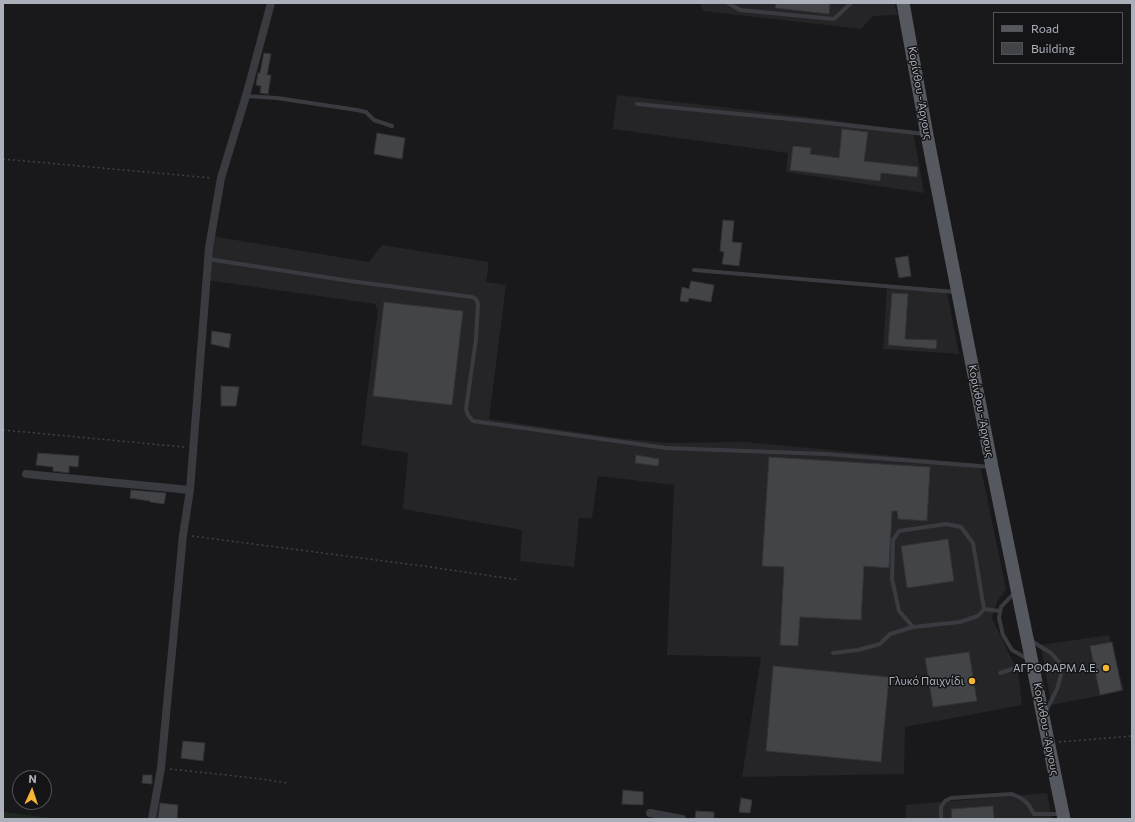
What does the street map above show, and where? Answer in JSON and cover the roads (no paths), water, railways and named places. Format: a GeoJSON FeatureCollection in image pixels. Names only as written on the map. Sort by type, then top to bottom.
{"type":"FeatureCollection","features":[{"type":"Feature","properties":{"kind":"main road","name":"Κορίνθου - Άργους"},"geometry":{"type":"LineString","coordinates":[[903,3],[992,467],[1064,817]]}},
{"type":"Feature","properties":{"kind":"street"},"geometry":{"type":"LineString","coordinates":[[152,819],[160,768],[183,535],[190,490],[208,248],[221,178],[246,96],[271,3]]}},
{"type":"Feature","properties":{"kind":"street"},"geometry":{"type":"LineString","coordinates":[[26,474],[190,490]]}},
{"type":"Feature","properties":{"kind":"street"},"geometry":{"type":"LineString","coordinates":[[650,813],[682,819]]}},
{"type":"Feature","properties":{"kind":"lane"},"geometry":{"type":"LineString","coordinates":[[728,3],[740,10],[834,19],[851,3]]}},
{"type":"Feature","properties":{"kind":"lane"},"geometry":{"type":"LineString","coordinates":[[246,96],[277,98],[357,110],[366,112],[374,120],[392,126]]}},
{"type":"Feature","properties":{"kind":"lane"},"geometry":{"type":"LineString","coordinates":[[637,104],[927,134]]}},
{"type":"Feature","properties":{"kind":"lane"},"geometry":{"type":"LineString","coordinates":[[208,259],[350,282],[472,297],[476,299],[478,304],[476,339],[466,409],[468,416],[473,421],[666,448],[826,454],[992,467]]}},
{"type":"Feature","properties":{"kind":"lane"},"geometry":{"type":"LineString","coordinates":[[694,270],[958,293]]}},
{"type":"Feature","properties":{"kind":"lane"},"geometry":{"type":"LineString","coordinates":[[914,627],[899,611],[892,579],[893,540],[899,531],[946,524],[961,527],[973,543],[984,609]]}},
{"type":"Feature","properties":{"kind":"lane"},"geometry":{"type":"LineString","coordinates":[[1018,589],[1001,607],[999,618],[1003,635],[1012,650],[1033,662]]}},
{"type":"Feature","properties":{"kind":"lane"},"geometry":{"type":"LineString","coordinates":[[984,609],[1000,611]]}},
{"type":"Feature","properties":{"kind":"lane"},"geometry":{"type":"LineString","coordinates":[[833,653],[858,650],[880,644],[890,634],[914,627],[960,622],[978,616],[984,609]]}},
{"type":"Feature","properties":{"kind":"lane"},"geometry":{"type":"LineString","coordinates":[[1028,639],[1051,653],[1059,662],[1061,675],[1057,689],[1044,715]]}},
{"type":"Feature","properties":{"kind":"lane"},"geometry":{"type":"LineString","coordinates":[[1000,673],[1033,662]]}},
{"type":"Feature","properties":{"kind":"lane"},"geometry":{"type":"LineString","coordinates":[[941,819],[941,807],[945,801],[951,798],[1012,794],[1021,798],[1028,804],[1034,814]]}},
{"type":"Feature","properties":{"kind":"lane"},"geometry":{"type":"LineString","coordinates":[[1034,814],[1064,817]]}},
{"type":"Feature","properties":{"kind":"lane"},"geometry":{"type":"LineString","coordinates":[[1030,819],[1034,814]]}},
{"type":"Feature","properties":{"kind":"place","name":"ΑΓΡΟΦΑΡΜ Α.Ε."},"geometry":{"type":"Point","coordinates":[1106,668]}},
{"type":"Feature","properties":{"kind":"place","name":"Γλυκό Παιχνίδι"},"geometry":{"type":"Point","coordinates":[972,681]}}]}
